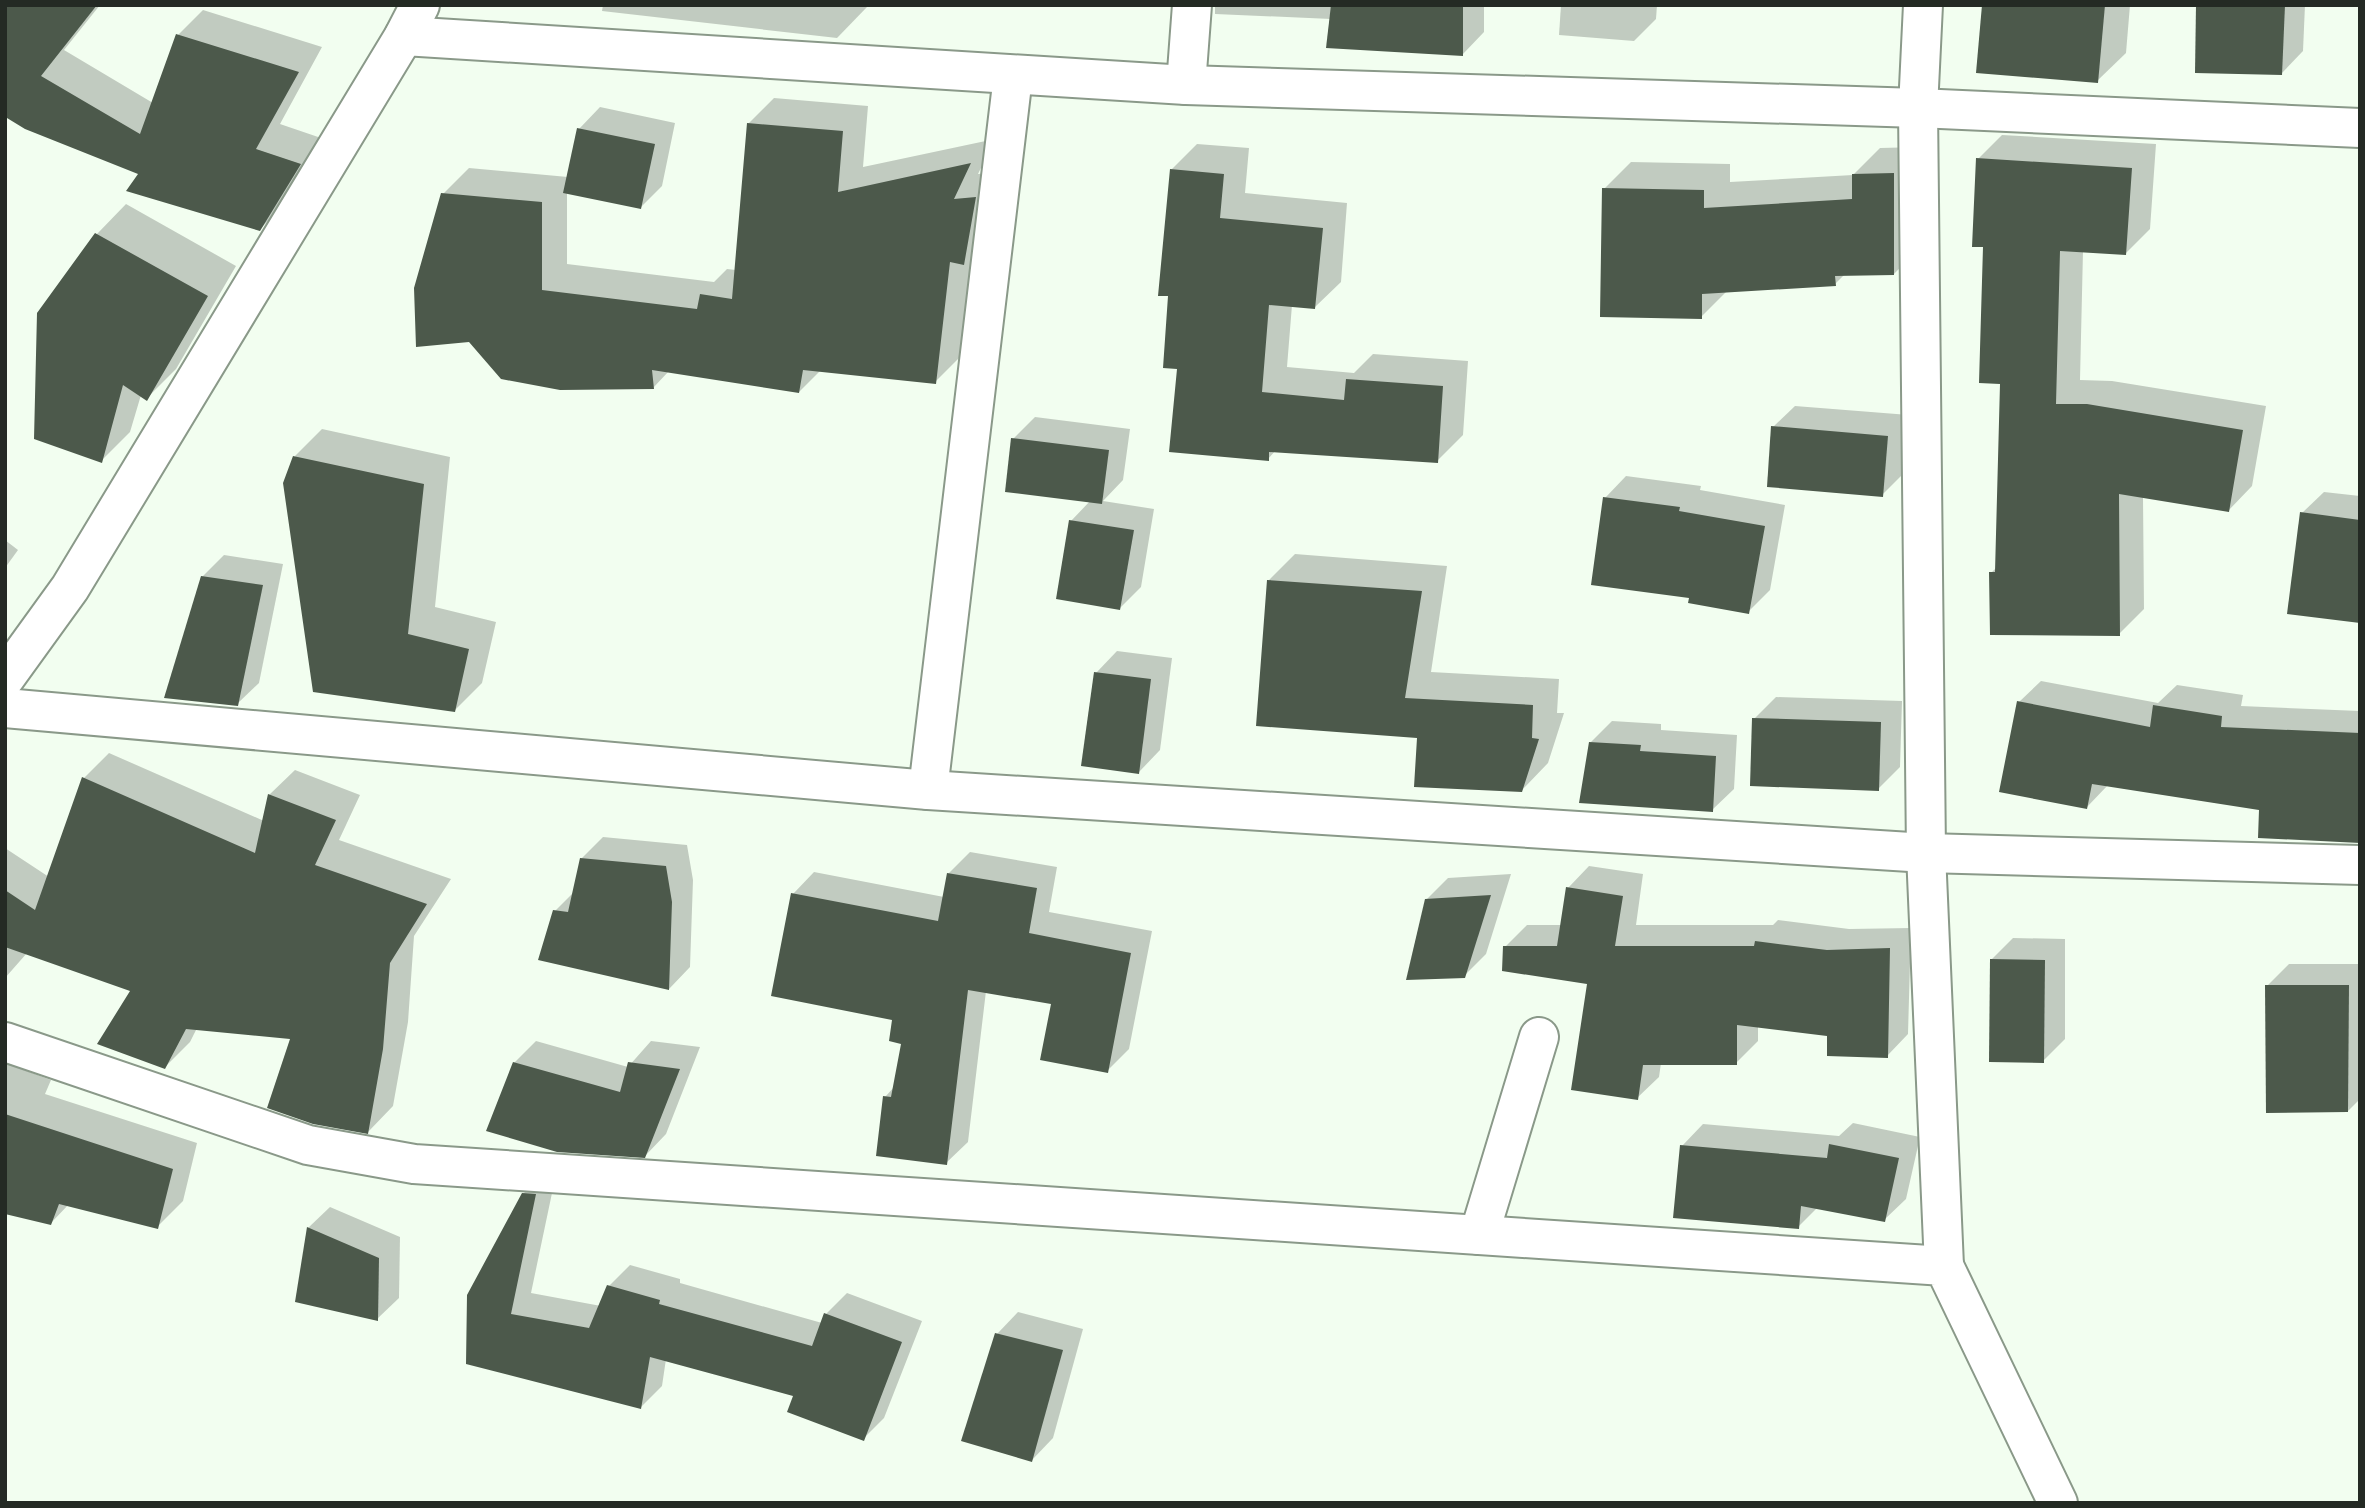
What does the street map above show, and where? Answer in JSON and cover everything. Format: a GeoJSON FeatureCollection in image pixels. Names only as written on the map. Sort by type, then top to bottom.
{"type":"FeatureCollection","features":[{"type":"Feature","properties":{"kind":"street"},"geometry":{"type":"LineString","coordinates":[[1186,85],[1192,5]]}},
{"type":"Feature","properties":{"kind":"street"},"geometry":{"type":"LineString","coordinates":[[1923,5],[1918,107],[1926,853],[1944,1266],[2058,1503]]}},
{"type":"Feature","properties":{"kind":"street"},"geometry":{"type":"LineString","coordinates":[[5,678],[70,588],[412,21],[1013,76],[1186,85],[1918,107],[2360,128]]}},
{"type":"Feature","properties":{"kind":"street"},"geometry":{"type":"LineString","coordinates":[[928,790],[1013,76]]}},
{"type":"Feature","properties":{"kind":"street"},"geometry":{"type":"LineString","coordinates":[[5,708],[928,790],[1926,853],[2360,864]]}},
{"type":"Feature","properties":{"kind":"street"},"geometry":{"type":"LineString","coordinates":[[1479,1235],[1539,1037]]}},
{"type":"Feature","properties":{"kind":"street"},"geometry":{"type":"LineString","coordinates":[[5,1042],[308,1144],[414,1164],[1944,1266]]}},
{"type":"Feature","properties":{"kind":"building"},"geometry":{"type":"Polygon","coordinates":[[[5,5],[97,5],[41,76],[140,134],[176,34],[299,72],[256,149],[301,164],[260,231],[126,191],[138,174],[25,129],[7,118],[5,120],[5,5]]]}},
{"type":"Feature","properties":{"kind":"building"},"geometry":{"type":"Polygon","coordinates":[[[1331,5],[1463,5],[1463,56],[1326,48],[1331,5]]]}},
{"type":"Feature","properties":{"kind":"building"},"geometry":{"type":"Polygon","coordinates":[[[1982,5],[2105,5],[2098,83],[1976,73],[1982,5]]]}},
{"type":"Feature","properties":{"kind":"building"},"geometry":{"type":"Polygon","coordinates":[[[2196,5],[2285,5],[2282,75],[2195,73],[2196,5]]]}},
{"type":"Feature","properties":{"kind":"building"},"geometry":{"type":"Polygon","coordinates":[[[747,123],[843,131],[838,192],[971,163],[954,199],[976,197],[964,265],[950,262],[936,384],[803,370],[799,393],[652,370],[654,389],[560,390],[501,379],[469,342],[416,347],[414,288],[441,193],[542,202],[542,290],[697,309],[700,294],[732,299],[747,123]]]}},
{"type":"Feature","properties":{"kind":"building"},"geometry":{"type":"Polygon","coordinates":[[[577,128],[655,144],[641,209],[563,193],[577,128]]]}},
{"type":"Feature","properties":{"kind":"building"},"geometry":{"type":"Polygon","coordinates":[[[1976,158],[2132,168],[2126,255],[2060,251],[2056,404],[2087,404],[2243,430],[2229,512],[2119,494],[2120,636],[1990,635],[1989,572],[1995,572],[2000,384],[1979,383],[1983,247],[1972,247],[1976,158]]]}},
{"type":"Feature","properties":{"kind":"building"},"geometry":{"type":"Polygon","coordinates":[[[1170,169],[1224,174],[1220,218],[1323,228],[1315,309],[1269,305],[1262,392],[1344,400],[1346,379],[1443,386],[1438,463],[1269,452],[1269,461],[1169,452],[1177,369],[1163,368],[1168,296],[1158,296],[1170,169]]]}},
{"type":"Feature","properties":{"kind":"building"},"geometry":{"type":"Polygon","coordinates":[[[1894,173],[1894,275],[1835,276],[1836,286],[1702,294],[1702,319],[1600,317],[1602,188],[1704,190],[1704,208],[1852,199],[1852,174],[1894,173]]]}},
{"type":"Feature","properties":{"kind":"building"},"geometry":{"type":"Polygon","coordinates":[[[95,233],[208,296],[147,401],[123,385],[102,463],[34,439],[37,313],[95,233]]]}},
{"type":"Feature","properties":{"kind":"building"},"geometry":{"type":"Polygon","coordinates":[[[1771,426],[1888,436],[1883,497],[1767,487],[1771,426]]]}},
{"type":"Feature","properties":{"kind":"building"},"geometry":{"type":"Polygon","coordinates":[[[1011,438],[1109,450],[1102,504],[1005,492],[1011,438]]]}},
{"type":"Feature","properties":{"kind":"building"},"geometry":{"type":"Polygon","coordinates":[[[293,456],[424,484],[408,634],[469,649],[455,712],[313,692],[283,483],[293,456]]]}},
{"type":"Feature","properties":{"kind":"building"},"geometry":{"type":"Polygon","coordinates":[[[1603,497],[1680,507],[1679,511],[1765,526],[1749,614],[1688,603],[1689,598],[1591,585],[1603,497]]]}},
{"type":"Feature","properties":{"kind":"building"},"geometry":{"type":"Polygon","coordinates":[[[2300,512],[2360,520],[2360,623],[2287,614],[2300,512]]]}},
{"type":"Feature","properties":{"kind":"building"},"geometry":{"type":"Polygon","coordinates":[[[1069,520],[1134,530],[1120,610],[1056,599],[1069,520]]]}},
{"type":"Feature","properties":{"kind":"building"},"geometry":{"type":"Polygon","coordinates":[[[201,576],[263,585],[238,706],[164,698],[201,576]]]}},
{"type":"Feature","properties":{"kind":"building"},"geometry":{"type":"Polygon","coordinates":[[[1267,580],[1422,591],[1405,698],[1533,705],[1532,738],[1539,739],[1522,792],[1414,787],[1417,738],[1256,726],[1267,580]]]}},
{"type":"Feature","properties":{"kind":"building"},"geometry":{"type":"Polygon","coordinates":[[[1094,672],[1151,679],[1139,774],[1081,766],[1094,672]]]}},
{"type":"Feature","properties":{"kind":"building"},"geometry":{"type":"Polygon","coordinates":[[[2017,701],[2150,727],[2153,705],[2222,716],[2221,727],[2360,733],[2360,843],[2258,838],[2259,810],[2092,784],[2087,809],[1999,792],[2017,701]]]}},
{"type":"Feature","properties":{"kind":"building"},"geometry":{"type":"Polygon","coordinates":[[[1752,718],[1881,722],[1879,791],[1750,786],[1752,718]]]}},
{"type":"Feature","properties":{"kind":"building"},"geometry":{"type":"Polygon","coordinates":[[[1589,742],[1641,745],[1640,751],[1716,756],[1713,812],[1579,803],[1589,742]]]}},
{"type":"Feature","properties":{"kind":"building"},"geometry":{"type":"Polygon","coordinates":[[[82,777],[255,853],[268,794],[336,820],[315,865],[427,904],[390,963],[383,1049],[368,1134],[313,1124],[267,1108],[290,1039],[186,1029],[165,1069],[97,1044],[130,991],[5,947],[5,890],[35,910],[82,777]]]}},
{"type":"Feature","properties":{"kind":"building"},"geometry":{"type":"Polygon","coordinates":[[[580,858],[666,866],[672,902],[669,990],[538,960],[553,910],[568,912],[580,858]]]}},
{"type":"Feature","properties":{"kind":"building"},"geometry":{"type":"Polygon","coordinates":[[[947,873],[1037,888],[1029,933],[1131,953],[1108,1073],[1040,1060],[1051,1004],[968,990],[947,1165],[876,1156],[883,1096],[891,1097],[901,1044],[889,1041],[892,1020],[771,996],[791,893],[938,921],[947,873]]]}},
{"type":"Feature","properties":{"kind":"building"},"geometry":{"type":"Polygon","coordinates":[[[1566,887],[1623,896],[1615,946],[1754,946],[1755,941],[1827,950],[1890,948],[1888,1058],[1827,1056],[1827,1036],[1737,1025],[1737,1065],[1643,1065],[1638,1100],[1571,1090],[1587,984],[1502,971],[1503,946],[1557,946],[1566,887]]]}},
{"type":"Feature","properties":{"kind":"building"},"geometry":{"type":"Polygon","coordinates":[[[1491,895],[1465,978],[1406,980],[1425,899],[1491,895]]]}},
{"type":"Feature","properties":{"kind":"building"},"geometry":{"type":"Polygon","coordinates":[[[1990,959],[2045,960],[2044,1063],[1989,1062],[1990,959]]]}},
{"type":"Feature","properties":{"kind":"building"},"geometry":{"type":"Polygon","coordinates":[[[2265,985],[2349,985],[2348,1112],[2266,1113],[2265,985]]]}},
{"type":"Feature","properties":{"kind":"building"},"geometry":{"type":"Polygon","coordinates":[[[513,1062],[620,1092],[628,1062],[680,1069],[645,1158],[557,1152],[486,1131],[513,1062]]]}},
{"type":"Feature","properties":{"kind":"building"},"geometry":{"type":"Polygon","coordinates":[[[5,1114],[173,1169],[158,1229],[59,1204],[51,1225],[5,1214],[5,1114]]]}},
{"type":"Feature","properties":{"kind":"building"},"geometry":{"type":"Polygon","coordinates":[[[1829,1144],[1899,1158],[1885,1222],[1801,1206],[1799,1229],[1673,1218],[1680,1145],[1827,1158],[1829,1144]]]}},
{"type":"Feature","properties":{"kind":"building"},"geometry":{"type":"Polygon","coordinates":[[[522,1193],[536,1194],[511,1314],[589,1328],[607,1285],[660,1300],[659,1304],[812,1346],[824,1313],[902,1342],[864,1441],[787,1412],[793,1396],[650,1357],[641,1409],[466,1364],[467,1295],[522,1193]]]}},
{"type":"Feature","properties":{"kind":"building"},"geometry":{"type":"Polygon","coordinates":[[[307,1227],[379,1258],[378,1321],[295,1302],[307,1227]]]}},
{"type":"Feature","properties":{"kind":"building"},"geometry":{"type":"Polygon","coordinates":[[[995,1333],[1063,1350],[1032,1462],[961,1441],[995,1333]]]}}]}
